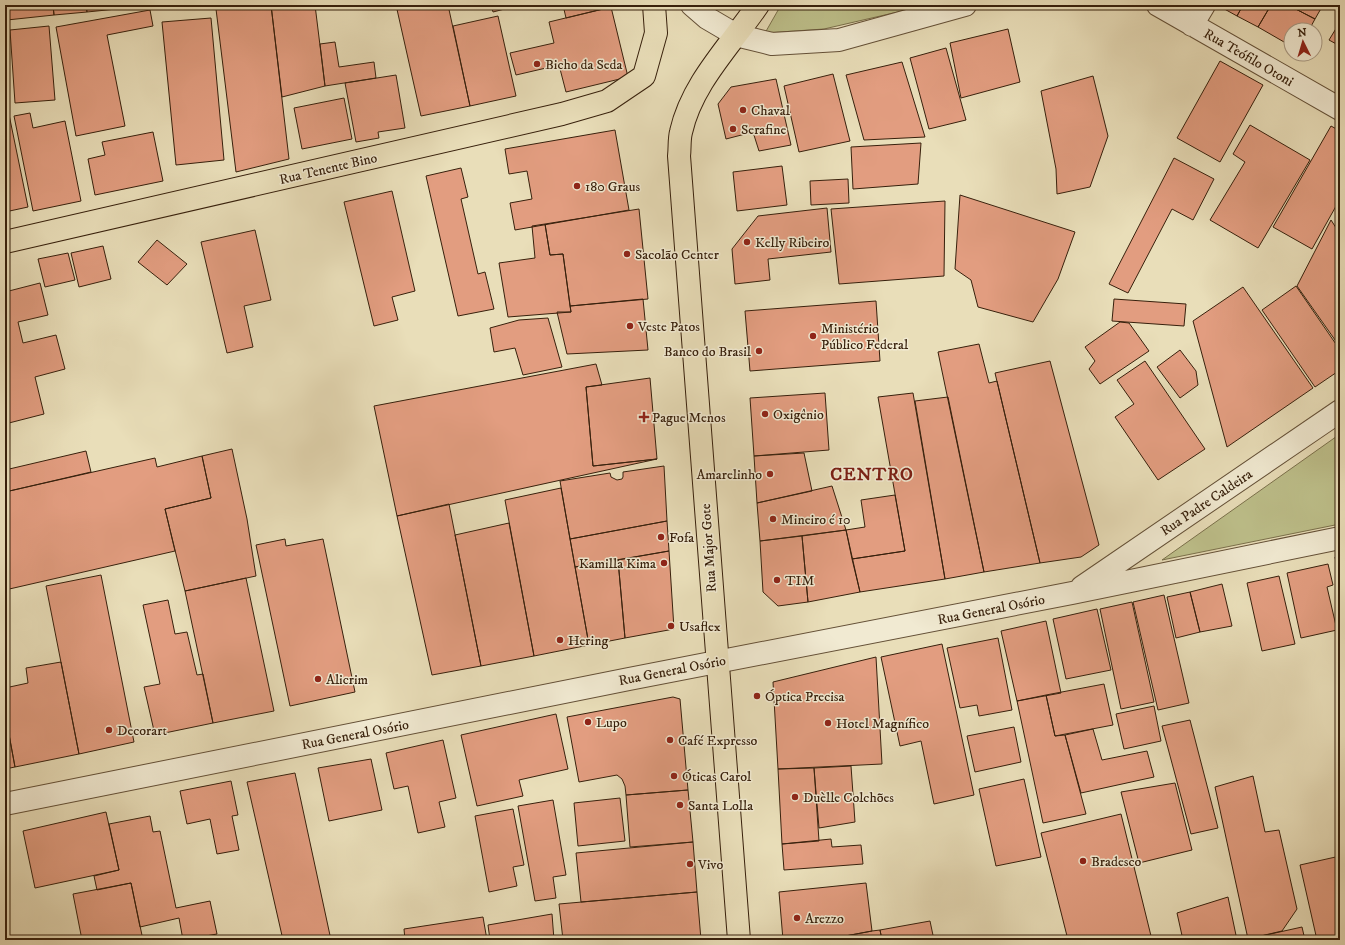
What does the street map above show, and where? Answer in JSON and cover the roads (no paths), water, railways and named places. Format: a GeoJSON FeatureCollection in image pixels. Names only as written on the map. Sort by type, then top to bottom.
{"type":"FeatureCollection","features":[{"type":"Feature","properties":{"kind":"main road","name":"Rua Tenente Bino"},"geometry":{"type":"LineString","coordinates":[[5,242],[562,114],[607,101],[644,76],[656,33],[654,5]]}},
{"type":"Feature","properties":{"kind":"main road","name":"Rua Major Gote"},"geometry":{"type":"LineString","coordinates":[[738,940],[679,156],[680,134],[686,113],[694,96],[707,73],[758,5]]}},
{"type":"Feature","properties":{"kind":"street"},"geometry":{"type":"LineString","coordinates":[[692,5],[707,18],[736,35],[772,44],[839,40],[955,6]]}},
{"type":"Feature","properties":{"kind":"street","name":"Rua Teófilo Otoni"},"geometry":{"type":"LineString","coordinates":[[1158,5],[1340,109]]}},
{"type":"Feature","properties":{"kind":"street"},"geometry":{"type":"LineString","coordinates":[[1192,25],[1204,5]]}},
{"type":"Feature","properties":{"kind":"street","name":"Rua Padre Caldeira"},"geometry":{"type":"LineString","coordinates":[[1072,593],[1340,411]]}},
{"type":"Feature","properties":{"kind":"street","name":"Rua General Osório"},"geometry":{"type":"LineString","coordinates":[[5,804],[1072,593],[1340,538]]}},
{"type":"Feature","properties":{"kind":"place","name":"Bicho da Seda"},"geometry":{"type":"Point","coordinates":[537,64]}},
{"type":"Feature","properties":{"kind":"place","name":"Chaval"},"geometry":{"type":"Point","coordinates":[743,110]}},
{"type":"Feature","properties":{"kind":"place","name":"Serafine"},"geometry":{"type":"Point","coordinates":[733,129]}},
{"type":"Feature","properties":{"kind":"place","name":"180 Graus"},"geometry":{"type":"Point","coordinates":[577,186]}},
{"type":"Feature","properties":{"kind":"place","name":"Kelly Ribeiro"},"geometry":{"type":"Point","coordinates":[747,242]}},
{"type":"Feature","properties":{"kind":"place","name":"Sacolão Center"},"geometry":{"type":"Point","coordinates":[627,254]}},
{"type":"Feature","properties":{"kind":"place","name":"Veste Patos"},"geometry":{"type":"Point","coordinates":[630,326]}},
{"type":"Feature","properties":{"kind":"place","name":"Ministério Público Federal"},"geometry":{"type":"Point","coordinates":[813,336]}},
{"type":"Feature","properties":{"kind":"place","name":"Banco do Brasil"},"geometry":{"type":"Point","coordinates":[759,351]}},
{"type":"Feature","properties":{"kind":"place","name":"Oxigênio"},"geometry":{"type":"Point","coordinates":[765,414]}},
{"type":"Feature","properties":{"kind":"place","name":"Pague Menos"},"geometry":{"type":"Point","coordinates":[644,417]}},
{"type":"Feature","properties":{"kind":"place","name":"Amarelinho"},"geometry":{"type":"Point","coordinates":[770,474]}},
{"type":"Feature","properties":{"kind":"place","name":"Mineiro é 10"},"geometry":{"type":"Point","coordinates":[773,519]}},
{"type":"Feature","properties":{"kind":"place","name":"Fofa"},"geometry":{"type":"Point","coordinates":[661,537]}},
{"type":"Feature","properties":{"kind":"place","name":"Kamilla Kima"},"geometry":{"type":"Point","coordinates":[664,563]}},
{"type":"Feature","properties":{"kind":"place","name":"TIM"},"geometry":{"type":"Point","coordinates":[777,580]}},
{"type":"Feature","properties":{"kind":"place","name":"Usaflex"},"geometry":{"type":"Point","coordinates":[671,626]}},
{"type":"Feature","properties":{"kind":"place","name":"Hering"},"geometry":{"type":"Point","coordinates":[560,640]}},
{"type":"Feature","properties":{"kind":"place","name":"Alicrim"},"geometry":{"type":"Point","coordinates":[318,679]}},
{"type":"Feature","properties":{"kind":"place","name":"Óptica Precisa"},"geometry":{"type":"Point","coordinates":[757,696]}},
{"type":"Feature","properties":{"kind":"place","name":"Lupo"},"geometry":{"type":"Point","coordinates":[588,722]}},
{"type":"Feature","properties":{"kind":"place","name":"Hotel Magnífico"},"geometry":{"type":"Point","coordinates":[828,723]}},
{"type":"Feature","properties":{"kind":"place","name":"Decorart"},"geometry":{"type":"Point","coordinates":[109,730]}},
{"type":"Feature","properties":{"kind":"place","name":"Café Expresso"},"geometry":{"type":"Point","coordinates":[670,740]}},
{"type":"Feature","properties":{"kind":"place","name":"Óticas Carol"},"geometry":{"type":"Point","coordinates":[674,776]}},
{"type":"Feature","properties":{"kind":"place","name":"Duèlle Colchões"},"geometry":{"type":"Point","coordinates":[795,797]}},
{"type":"Feature","properties":{"kind":"place","name":"Santa Lolla"},"geometry":{"type":"Point","coordinates":[680,805]}},
{"type":"Feature","properties":{"kind":"place","name":"Bradesco"},"geometry":{"type":"Point","coordinates":[1083,861]}},
{"type":"Feature","properties":{"kind":"place","name":"Vivo"},"geometry":{"type":"Point","coordinates":[690,864]}},
{"type":"Feature","properties":{"kind":"place","name":"Arezzo"},"geometry":{"type":"Point","coordinates":[797,918]}},
{"type":"Feature","properties":{"kind":"district","name":"CENTRO"},"geometry":{"type":"Point","coordinates":[872,474]}}]}
